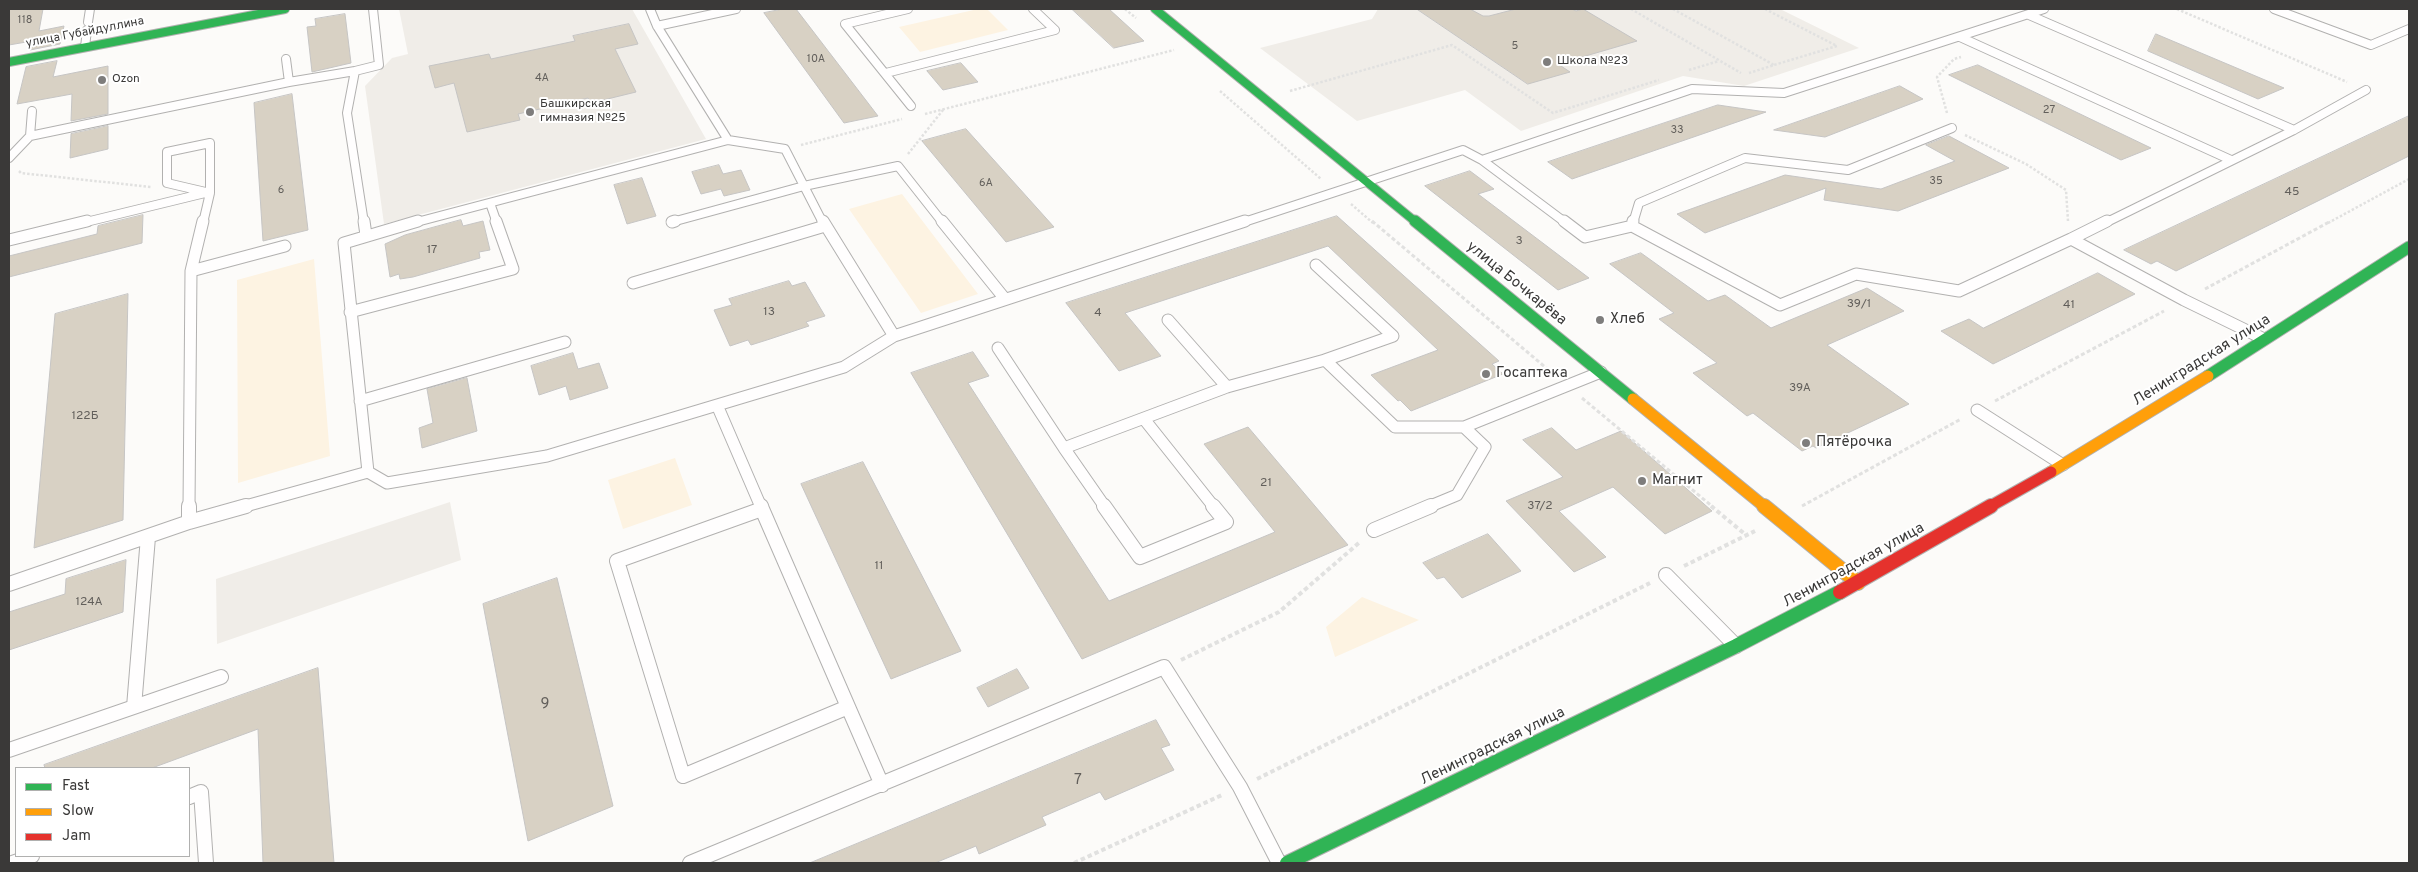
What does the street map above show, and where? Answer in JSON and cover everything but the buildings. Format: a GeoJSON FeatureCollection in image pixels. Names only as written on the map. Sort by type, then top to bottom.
{"type":"FeatureCollection","features":[{"type":"Feature","properties":{"kind":"street","name":"улица Губайдуллина"},"geometry":{"type":"LineString","coordinates":[[9,62],[266,11],[285,9]]}},
{"type":"Feature","properties":{"kind":"street","name":"улица Бочкарёва"},"geometry":{"type":"LineString","coordinates":[[1154,9],[1266,98],[1366,182],[1858,583]]}},
{"type":"Feature","properties":{"kind":"street","name":"Ленинградская улица"},"geometry":{"type":"LineString","coordinates":[[1287,863],[1736,646],[1858,583],[2063,465],[2251,350],[2264,339],[2409,246]]}},
{"type":"Feature","properties":{"kind":"lane"},"geometry":{"type":"LineString","coordinates":[[85,47],[90,9]]}},
{"type":"Feature","properties":{"kind":"lane"},"geometry":{"type":"LineString","coordinates":[[9,158],[30,136],[379,65],[373,9]]}},
{"type":"Feature","properties":{"kind":"lane"},"geometry":{"type":"LineString","coordinates":[[650,9],[657,26],[728,140]]}},
{"type":"Feature","properties":{"kind":"lane"},"geometry":{"type":"LineString","coordinates":[[657,26],[736,9]]}},
{"type":"Feature","properties":{"kind":"lane"},"geometry":{"type":"LineString","coordinates":[[908,9],[845,24],[911,106]]}},
{"type":"Feature","properties":{"kind":"lane"},"geometry":{"type":"LineString","coordinates":[[886,73],[1055,30],[1032,9]]}},
{"type":"Feature","properties":{"kind":"lane"},"geometry":{"type":"LineString","coordinates":[[1482,160],[1692,89],[1784,93],[2044,9]]}},
{"type":"Feature","properties":{"kind":"lane"},"geometry":{"type":"LineString","coordinates":[[2274,9],[2371,45],[2409,30]]}},
{"type":"Feature","properties":{"kind":"lane"},"geometry":{"type":"LineString","coordinates":[[2029,15],[2294,130]]}},
{"type":"Feature","properties":{"kind":"lane"},"geometry":{"type":"LineString","coordinates":[[1960,37],[2231,160]]}},
{"type":"Feature","properties":{"kind":"lane"},"geometry":{"type":"LineString","coordinates":[[286,59],[289,82]]}},
{"type":"Feature","properties":{"kind":"lane"},"geometry":{"type":"LineString","coordinates":[[354,71],[347,113],[366,235]]}},
{"type":"Feature","properties":{"kind":"lane"},"geometry":{"type":"LineString","coordinates":[[9,584],[189,522],[368,472],[387,483],[547,456],[844,366],[894,336],[1463,150],[1482,160],[1585,237],[1632,226],[1780,304],[1856,274],[1959,291],[2071,239],[2294,130],[2366,90]]}},
{"type":"Feature","properties":{"kind":"lane"},"geometry":{"type":"LineString","coordinates":[[30,136],[32,111]]}},
{"type":"Feature","properties":{"kind":"lane"},"geometry":{"type":"LineString","coordinates":[[1632,226],[1639,202],[1745,158],[1848,170],[1952,128]]}},
{"type":"Feature","properties":{"kind":"lane"},"geometry":{"type":"LineString","coordinates":[[368,472],[344,244],[366,235],[728,140],[785,149],[825,226],[894,336]]}},
{"type":"Feature","properties":{"kind":"lane"},"geometry":{"type":"LineString","coordinates":[[189,522],[191,271],[210,192],[210,143],[167,152],[167,183],[210,192]]}},
{"type":"Feature","properties":{"kind":"lane"},"geometry":{"type":"LineString","coordinates":[[672,222],[804,186],[898,166],[1005,299]]}},
{"type":"Feature","properties":{"kind":"lane"},"geometry":{"type":"LineString","coordinates":[[9,240],[210,192]]}},
{"type":"Feature","properties":{"kind":"lane"},"geometry":{"type":"LineString","coordinates":[[350,312],[513,269],[490,203]]}},
{"type":"Feature","properties":{"kind":"lane"},"geometry":{"type":"LineString","coordinates":[[633,283],[825,226]]}},
{"type":"Feature","properties":{"kind":"lane"},"geometry":{"type":"LineString","coordinates":[[2071,239],[2184,300],[2264,339]]}},
{"type":"Feature","properties":{"kind":"lane"},"geometry":{"type":"LineString","coordinates":[[191,271],[286,246]]}},
{"type":"Feature","properties":{"kind":"lane"},"geometry":{"type":"LineString","coordinates":[[1064,448],[1228,387],[1325,360],[1393,336],[1316,265]]}},
{"type":"Feature","properties":{"kind":"lane"},"geometry":{"type":"LineString","coordinates":[[1168,320],[1228,387]]}},
{"type":"Feature","properties":{"kind":"lane"},"geometry":{"type":"LineString","coordinates":[[360,401],[565,342]]}},
{"type":"Feature","properties":{"kind":"lane"},"geometry":{"type":"LineString","coordinates":[[998,348],[1064,448],[1140,557],[1226,522],[1144,419]]}},
{"type":"Feature","properties":{"kind":"lane"},"geometry":{"type":"LineString","coordinates":[[1325,360],[1395,427],[1464,426],[1601,372]]}},
{"type":"Feature","properties":{"kind":"lane"},"geometry":{"type":"LineString","coordinates":[[717,405],[882,785]]}},
{"type":"Feature","properties":{"kind":"lane"},"geometry":{"type":"LineString","coordinates":[[1977,410],[2063,465]]}},
{"type":"Feature","properties":{"kind":"lane"},"geometry":{"type":"LineString","coordinates":[[1374,530],[1457,495],[1485,448],[1464,426]]}},
{"type":"Feature","properties":{"kind":"lane"},"geometry":{"type":"LineString","coordinates":[[762,509],[616,561],[683,776],[848,707]]}},
{"type":"Feature","properties":{"kind":"lane"},"geometry":{"type":"LineString","coordinates":[[134,706],[148,537]]}},
{"type":"Feature","properties":{"kind":"lane"},"geometry":{"type":"LineString","coordinates":[[1666,575],[1736,646]]}},
{"type":"Feature","properties":{"kind":"lane"},"geometry":{"type":"LineString","coordinates":[[690,863],[1164,668],[1240,787],[1279,863]]}},
{"type":"Feature","properties":{"kind":"lane"},"geometry":{"type":"LineString","coordinates":[[9,750],[221,677]]}},
{"type":"Feature","properties":{"kind":"lane"},"geometry":{"type":"LineString","coordinates":[[190,797],[201,792],[206,863]]}},
{"type":"Feature","properties":{"kind":"lane"},"geometry":{"type":"LineString","coordinates":[[12,863],[29,857]]}},
{"type":"Feature","properties":{"kind":"path"},"geometry":{"type":"LineString","coordinates":[[1125,9],[1139,20]]}},
{"type":"Feature","properties":{"kind":"path"},"geometry":{"type":"LineString","coordinates":[[1631,9],[1744,74],[1838,46],[1765,9]]}},
{"type":"Feature","properties":{"kind":"path"},"geometry":{"type":"LineString","coordinates":[[1673,9],[1774,65]]}},
{"type":"Feature","properties":{"kind":"path"},"geometry":{"type":"LineString","coordinates":[[2177,9],[2366,90]]}},
{"type":"Feature","properties":{"kind":"path"},"geometry":{"type":"LineString","coordinates":[[1167,44],[1181,56]]}},
{"type":"Feature","properties":{"kind":"path"},"geometry":{"type":"LineString","coordinates":[[1266,98],[1452,45],[1553,113],[1664,78]]}},
{"type":"Feature","properties":{"kind":"path"},"geometry":{"type":"LineString","coordinates":[[1987,49],[1954,59],[1938,77],[1952,128],[2026,164],[2066,190],[2071,239]]}},
{"type":"Feature","properties":{"kind":"path"},"geometry":{"type":"LineString","coordinates":[[916,116],[1174,50]]}},
{"type":"Feature","properties":{"kind":"path"},"geometry":{"type":"LineString","coordinates":[[1683,72],[1719,61]]}},
{"type":"Feature","properties":{"kind":"path"},"geometry":{"type":"LineString","coordinates":[[1218,89],[1336,192],[1746,535]]}},
{"type":"Feature","properties":{"kind":"path"},"geometry":{"type":"LineString","coordinates":[[898,166],[944,109]]}},
{"type":"Feature","properties":{"kind":"path"},"geometry":{"type":"LineString","coordinates":[[785,149],[906,118]]}},
{"type":"Feature","properties":{"kind":"path"},"geometry":{"type":"LineString","coordinates":[[15,168],[21,173],[160,187]]}},
{"type":"Feature","properties":{"kind":"path"},"geometry":{"type":"LineString","coordinates":[[1074,863],[1240,787],[1779,519],[1977,410],[2409,179]]}},
{"type":"Feature","properties":{"kind":"path"},"geometry":{"type":"LineString","coordinates":[[1164,668],[1279,612],[1374,530]]}},
{"type":"Feature","properties":{"kind":"shaded area","name":"Башкирская гимназия №25"},"geometry":{"type":"Polygon","coordinates":[[[399,9],[632,9],[706,139],[384,224],[365,86],[392,58],[408,54],[399,9]]]}},
{"type":"Feature","properties":{"kind":"shaded area"},"geometry":{"type":"Polygon","coordinates":[[[978,9],[987,9],[1008,30],[920,52],[899,27],[978,9]]]}},
{"type":"Feature","properties":{"kind":"shaded area","name":"Школа №23"},"geometry":{"type":"Polygon","coordinates":[[[1378,9],[1780,9],[1859,48],[1744,86],[1683,76],[1521,131],[1465,90],[1357,121],[1260,48],[1372,19],[1378,9]]]}},
{"type":"Feature","properties":{"kind":"shaded area"},"geometry":{"type":"Polygon","coordinates":[[[902,194],[978,294],[921,313],[849,209],[902,194]]]}},
{"type":"Feature","properties":{"kind":"shaded area"},"geometry":{"type":"Polygon","coordinates":[[[314,259],[330,456],[238,483],[237,280],[314,259]]]}},
{"type":"Feature","properties":{"kind":"shaded area"},"geometry":{"type":"Polygon","coordinates":[[[675,458],[692,505],[623,529],[608,480],[675,458]]]}},
{"type":"Feature","properties":{"kind":"shaded area"},"geometry":{"type":"Polygon","coordinates":[[[450,502],[461,560],[217,644],[216,579],[450,502]]]}},
{"type":"Feature","properties":{"kind":"shaded area"},"geometry":{"type":"Polygon","coordinates":[[[1362,597],[1419,620],[1335,657],[1326,627],[1362,597]]]}},
{"type":"Feature","properties":{"kind":"traffic: fast"},"geometry":{"type":"LineString","coordinates":[[9,62],[285,9]]}},
{"type":"Feature","properties":{"kind":"traffic: fast"},"geometry":{"type":"LineString","coordinates":[[1155,9],[1633,399]]}},
{"type":"Feature","properties":{"kind":"traffic: fast"},"geometry":{"type":"LineString","coordinates":[[2208,376],[2409,247]]}},
{"type":"Feature","properties":{"kind":"traffic: fast"},"geometry":{"type":"LineString","coordinates":[[1287,863],[1736,646],[1840,592]]}},
{"type":"Feature","properties":{"kind":"traffic: slow"},"geometry":{"type":"LineString","coordinates":[[2051,472],[2208,376]]}},
{"type":"Feature","properties":{"kind":"traffic: slow"},"geometry":{"type":"LineString","coordinates":[[1633,399],[1858,583]]}},
{"type":"Feature","properties":{"kind":"traffic: jam"},"geometry":{"type":"LineString","coordinates":[[1840,592],[2051,472]]}},
{"type":"Feature","properties":{"kind":"place","name":"Школа №23"},"geometry":{"type":"Point","coordinates":[1547,62]}},
{"type":"Feature","properties":{"kind":"place","name":"Ozon"},"geometry":{"type":"Point","coordinates":[102,80]}},
{"type":"Feature","properties":{"kind":"place","name":"Башкирская гимназия №25"},"geometry":{"type":"Point","coordinates":[530,112]}},
{"type":"Feature","properties":{"kind":"place","name":"Хлеб"},"geometry":{"type":"Point","coordinates":[1600,320]}},
{"type":"Feature","properties":{"kind":"place","name":"Госаптека"},"geometry":{"type":"Point","coordinates":[1486,374]}},
{"type":"Feature","properties":{"kind":"place","name":"Пятёрочка"},"geometry":{"type":"Point","coordinates":[1806,443]}},
{"type":"Feature","properties":{"kind":"place","name":"Магнит"},"geometry":{"type":"Point","coordinates":[1642,481]}}]}
